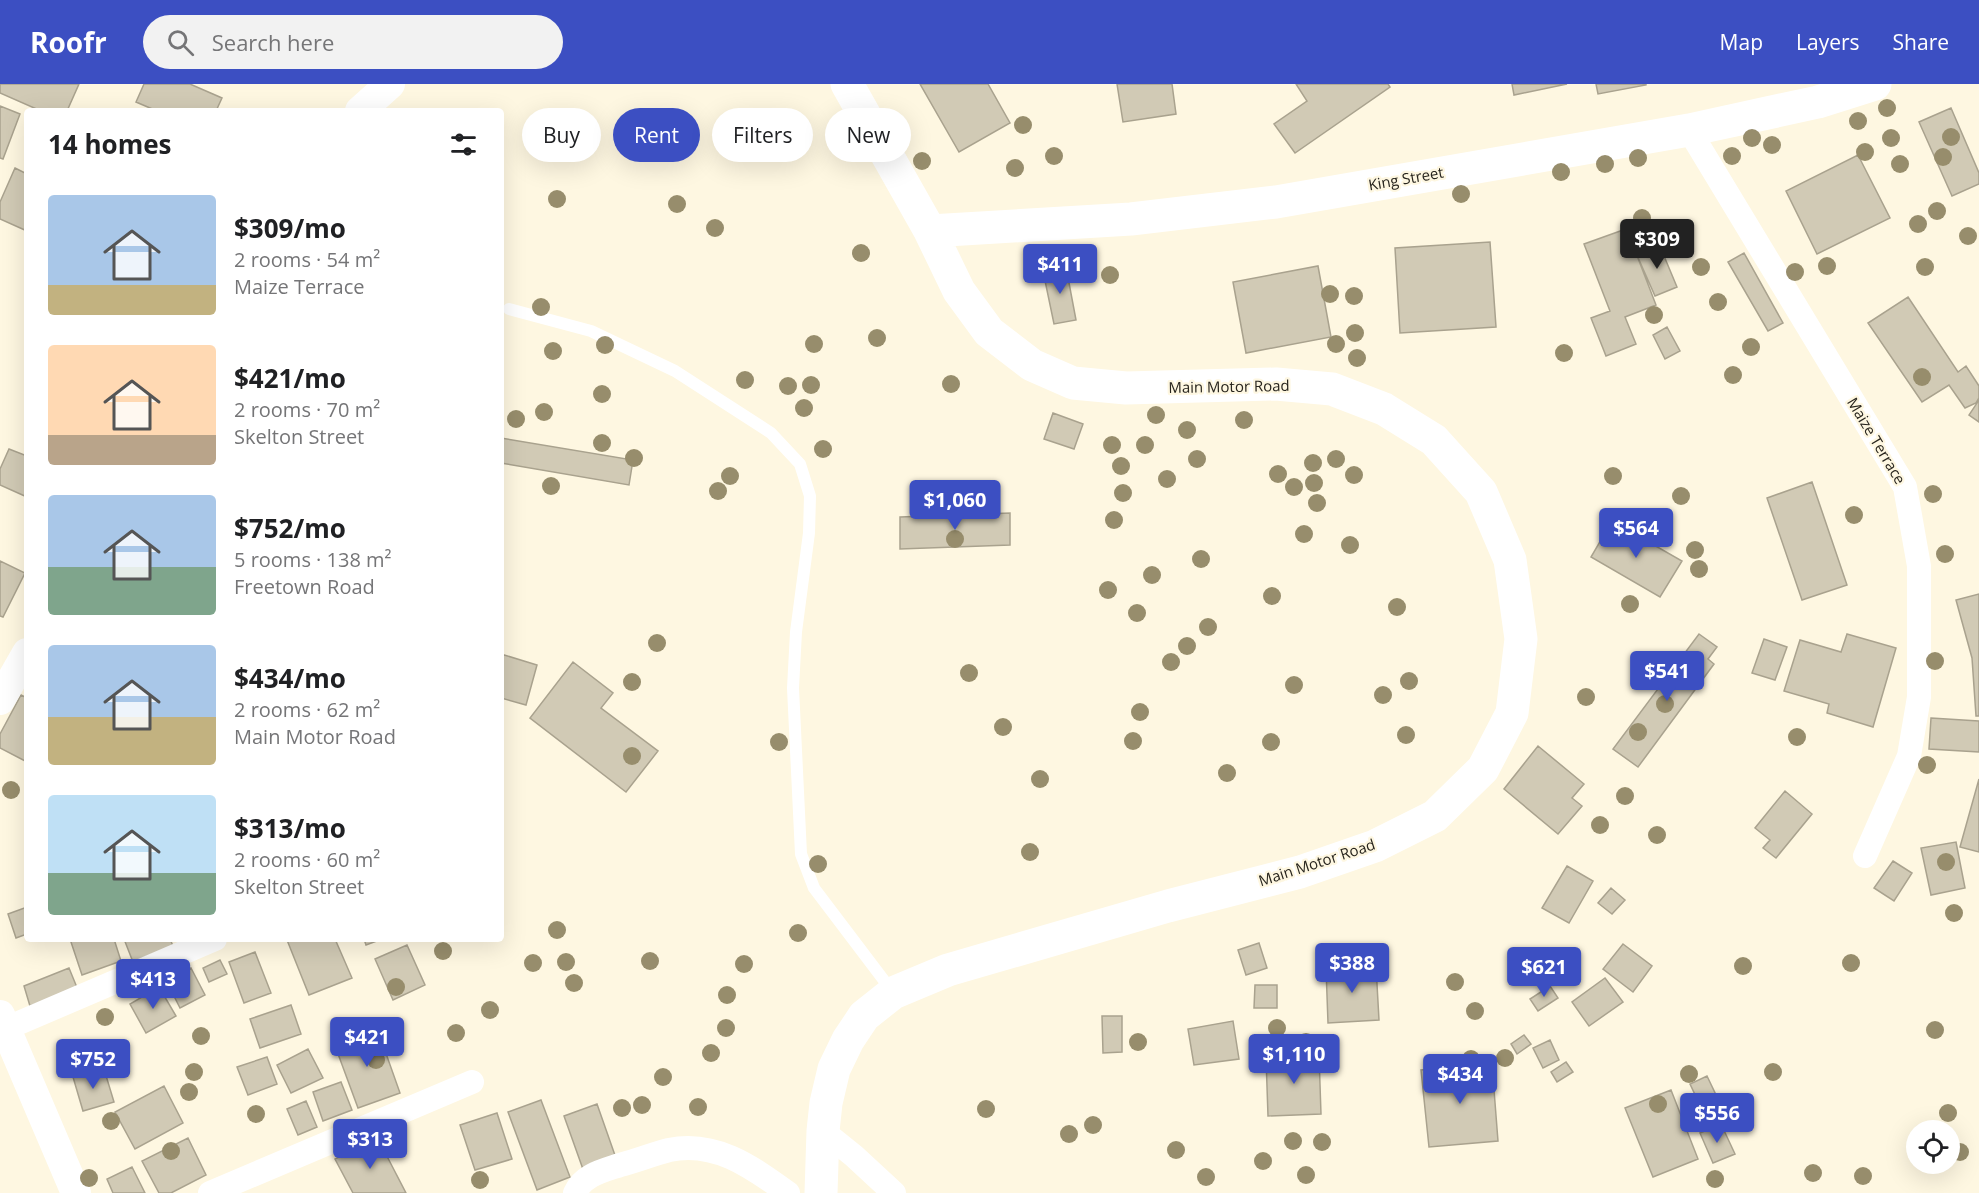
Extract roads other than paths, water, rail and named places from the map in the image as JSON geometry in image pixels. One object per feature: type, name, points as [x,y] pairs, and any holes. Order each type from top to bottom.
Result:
[{"type":"main road","name":"Main Motor Road","points":[[821,1193],[823,1131],[834,1069],[848,1040],[864,1016],[893,993],[948,970],[1168,906],[1300,872],[1375,846],[1435,816],[1483,769],[1512,713],[1521,639],[1510,560],[1481,492],[1434,440],[1384,409],[1332,389],[1276,384],[1126,388],[1073,383],[1032,365],[989,332],[959,291],[930,231],[847,84]]},
{"type":"main road","name":"King Street","points":[[930,231],[1131,219],[1276,202],[1689,130],[1818,102],[1875,84]]},
{"type":"street","points":[[363,108],[390,84]]},
{"type":"street","name":"Maize Terrace","points":[[1689,130],[1905,487],[1919,566],[1918,697],[1909,756],[1865,856]]},
{"type":"street","points":[[2,691],[24,658]]},
{"type":"street","points":[[76,1193],[2,1025],[209,942]]},
{"type":"street","points":[[210,1193],[472,1082]]},
{"type":"street","points":[[823,1131],[894,1193]]},
{"type":"street","points":[[575,1193],[579,1182],[597,1173],[671,1150],[703,1149],[725,1154],[750,1166],[788,1193]]},
{"type":"lane","points":[[509,309],[591,331],[675,371],[771,433],[800,464],[810,496],[809,533],[796,632],[793,688],[801,854],[814,888],[893,993]]}]
